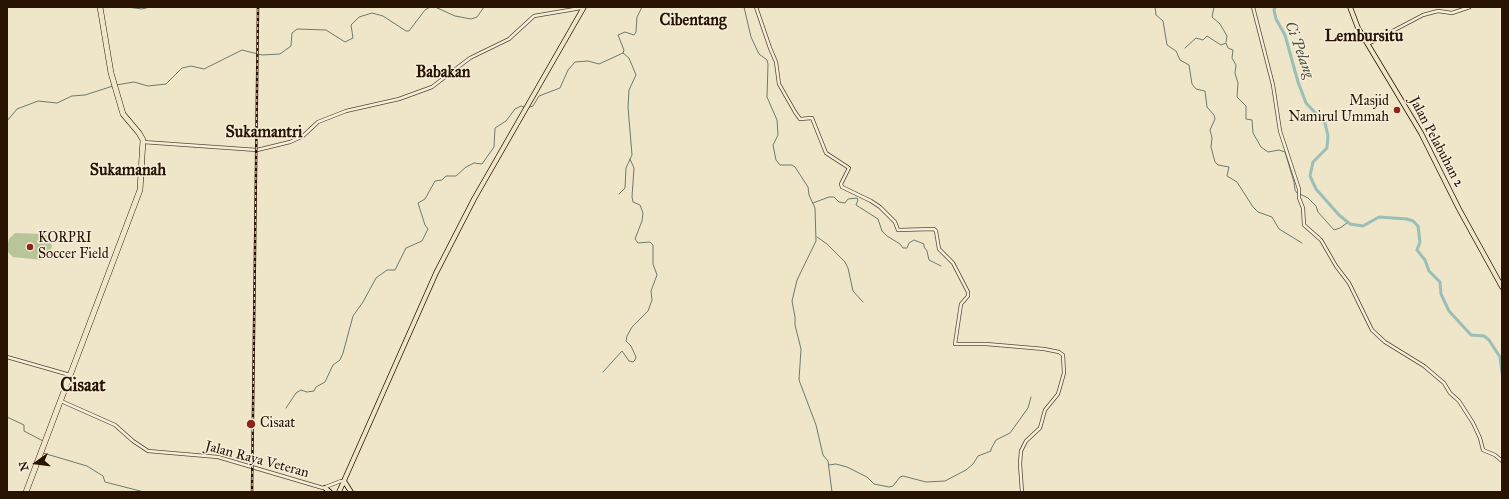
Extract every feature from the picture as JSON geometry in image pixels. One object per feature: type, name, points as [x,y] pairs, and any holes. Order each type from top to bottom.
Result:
[{"type":"highway","points":[[26,492],[140,190],[143,140],[124,118],[113,81],[100,7]]},
{"type":"main road","points":[[568,33],[582,7]]},
{"type":"main road","points":[[339,492],[427,286],[453,234],[582,7]]},
{"type":"main road","name":"Jalan Pelabuhan 2","points":[[1350,7],[1356,25],[1421,133],[1458,209],[1502,287]]},
{"type":"main road","points":[[343,481],[351,492]]},
{"type":"main road","points":[[325,488],[330,492]]},
{"type":"street","points":[[143,140],[257,150],[290,142],[302,137],[318,122],[346,111],[399,99],[432,87],[470,58],[509,39],[534,16],[582,7]]},
{"type":"street","points":[[756,7],[776,62],[779,84],[794,112],[800,118],[812,118],[826,153],[849,168],[840,184],[842,187],[880,207],[895,222],[898,230],[934,229],[936,231],[939,249],[953,263],[969,294],[961,304],[955,344],[986,344],[1044,349],[1059,352],[1063,355],[1064,373],[1059,393],[1045,410],[1040,428],[1026,441],[1021,451],[1020,464],[1022,492]]},
{"type":"street","points":[[1253,7],[1273,85],[1280,131],[1299,189],[1304,224],[1321,240],[1336,266],[1348,282],[1372,330],[1385,342],[1423,365],[1444,384],[1450,393],[1459,401],[1473,422],[1480,438],[1483,450],[1495,455],[1502,462]]},
{"type":"street","points":[[1367,44],[1423,15],[1438,11],[1452,13],[1470,7]]},
{"type":"street","points":[[572,10],[577,16]]},
{"type":"street","points":[[7,358],[70,375]]},
{"type":"street","name":"Jalan Raya Veteran","points":[[61,400],[115,426],[133,441],[148,450],[197,454],[218,458],[325,488],[343,481]]},
{"type":"green space","name":"KORPRI Soccer Field","points":[[15,233],[43,234],[47,236],[52,246],[49,256],[42,260],[13,257],[8,252],[7,247],[9,239]]},
{"type":"waterway","points":[[127,7],[142,9],[150,7]]},
{"type":"waterway","points":[[116,85],[134,82],[148,86],[166,84],[182,68],[191,66],[204,69],[242,50],[262,55],[280,54],[291,46],[292,33],[297,29],[326,30],[345,42],[353,38],[351,25],[359,17],[372,13],[383,16],[406,31],[409,31],[425,10],[430,7]]},
{"type":"waterway","points":[[435,7],[455,16],[471,19],[477,17],[484,7]]},
{"type":"waterway","points":[[527,108],[533,106],[539,96],[560,88],[568,70],[575,62],[588,61],[599,64],[623,53],[624,50],[618,35],[625,32],[634,35],[636,32],[637,17],[642,7]]},
{"type":"waterway","points":[[744,7],[751,37],[759,54],[767,60],[768,64],[767,97],[777,120],[778,135],[773,145],[776,160],[780,165],[792,165],[795,167],[808,187],[809,195],[815,208],[816,241],[797,280],[792,301],[795,325],[801,349],[799,380],[816,425],[823,455],[828,461],[832,492]]},
{"type":"waterway","points":[[1155,7],[1156,15],[1163,21],[1167,45],[1176,51],[1180,60],[1189,65],[1192,84],[1196,89],[1205,91],[1207,107],[1214,115],[1215,119],[1210,130],[1212,138],[1211,147],[1215,162],[1218,165],[1229,167],[1227,176],[1237,182],[1253,207],[1258,212],[1272,217],[1279,229],[1302,243]]},
{"type":"waterway","points":[[1214,7],[1212,17],[1220,24],[1227,36],[1226,42]]},
{"type":"waterway","name":"Ci Pelang","points":[[1275,7],[1274,10],[1276,19],[1285,35],[1298,82],[1306,103],[1325,123],[1328,136],[1327,148],[1313,162],[1310,176],[1316,189],[1339,215],[1350,224],[1363,226],[1379,217],[1407,219],[1413,221],[1418,226],[1420,242],[1417,250],[1425,260],[1429,271],[1440,282],[1441,294],[1449,311],[1471,335],[1484,336],[1489,340],[1500,357],[1502,373]]},
{"type":"waterway","points":[[1185,48],[1196,38],[1203,40],[1207,36],[1221,45],[1226,43],[1228,48],[1233,50],[1232,58],[1236,65],[1235,73],[1238,83],[1237,97],[1246,106],[1246,119],[1252,120],[1253,133],[1261,147],[1268,152],[1279,150],[1285,152],[1297,193]]},
{"type":"waterway","points":[[619,194],[625,188],[626,168],[632,155],[628,107],[629,90],[636,75],[629,58],[623,53]]},
{"type":"waterway","points":[[7,121],[17,109],[38,101],[57,103],[72,96],[85,95],[113,86]]},
{"type":"waterway","points":[[286,408],[296,393],[301,390],[307,392],[314,391],[316,387],[325,382],[333,365],[340,360],[343,353],[353,316],[363,302],[376,278],[387,270],[395,270],[406,248],[422,241],[428,229],[425,225],[418,203],[425,199],[435,181],[442,180],[446,176],[456,176],[466,167],[474,163],[482,164],[494,147],[495,128],[506,121],[515,109],[521,106],[524,107]]},
{"type":"waterway","points":[[603,372],[622,351],[629,361],[633,362],[635,360],[636,357],[631,346],[626,341],[627,336],[632,327],[648,311],[652,300],[651,291],[657,275],[653,264],[653,245],[650,242],[638,243],[635,239],[642,221],[643,213],[640,205],[633,202],[634,168],[630,159]]},
{"type":"waterway","points":[[1300,194],[1308,198],[1316,206],[1318,212],[1334,230],[1347,223]]},
{"type":"waterway","points":[[813,203],[829,197],[834,197],[839,202],[845,203],[848,199],[857,198],[858,200],[856,205],[878,219],[882,231],[887,236],[900,244],[903,248],[907,248],[909,243],[914,240],[924,244],[929,260],[941,266]]},
{"type":"waterway","points":[[817,237],[827,244],[845,262],[848,268],[853,291],[863,302]]},
{"type":"waterway","points":[[829,465],[836,464],[847,467],[867,477],[874,484],[889,487],[893,486],[900,477],[903,476],[926,482],[945,481],[966,470],[973,464],[978,456],[991,451],[996,440],[1010,433],[1028,408],[1031,397]]},
{"type":"waterway","points":[[7,417],[24,425],[24,431],[43,441]]},
{"type":"waterway","points":[[43,453],[87,466],[103,476],[105,482],[144,492]]},
{"type":"railway","points":[[252,492],[258,7]]},
{"type":"place","name":"Masjid Namirul Ummah","points":[[1397,110]]},
{"type":"place","name":"KORPRI Soccer Field","points":[[30,247]]},
{"type":"place","name":"Cisaat","points":[[251,424]]},
{"type":"district","name":"Cibentang","points":[[693,21]]},
{"type":"district","name":"Lembursitu","points":[[1364,37]]},
{"type":"district","name":"Babakan","points":[[443,73]]},
{"type":"district","name":"Sukamantri","points":[[264,133]]},
{"type":"district","name":"Sukamanah","points":[[128,171]]},
{"type":"district","name":"Cisaat","points":[[83,387]]}]
